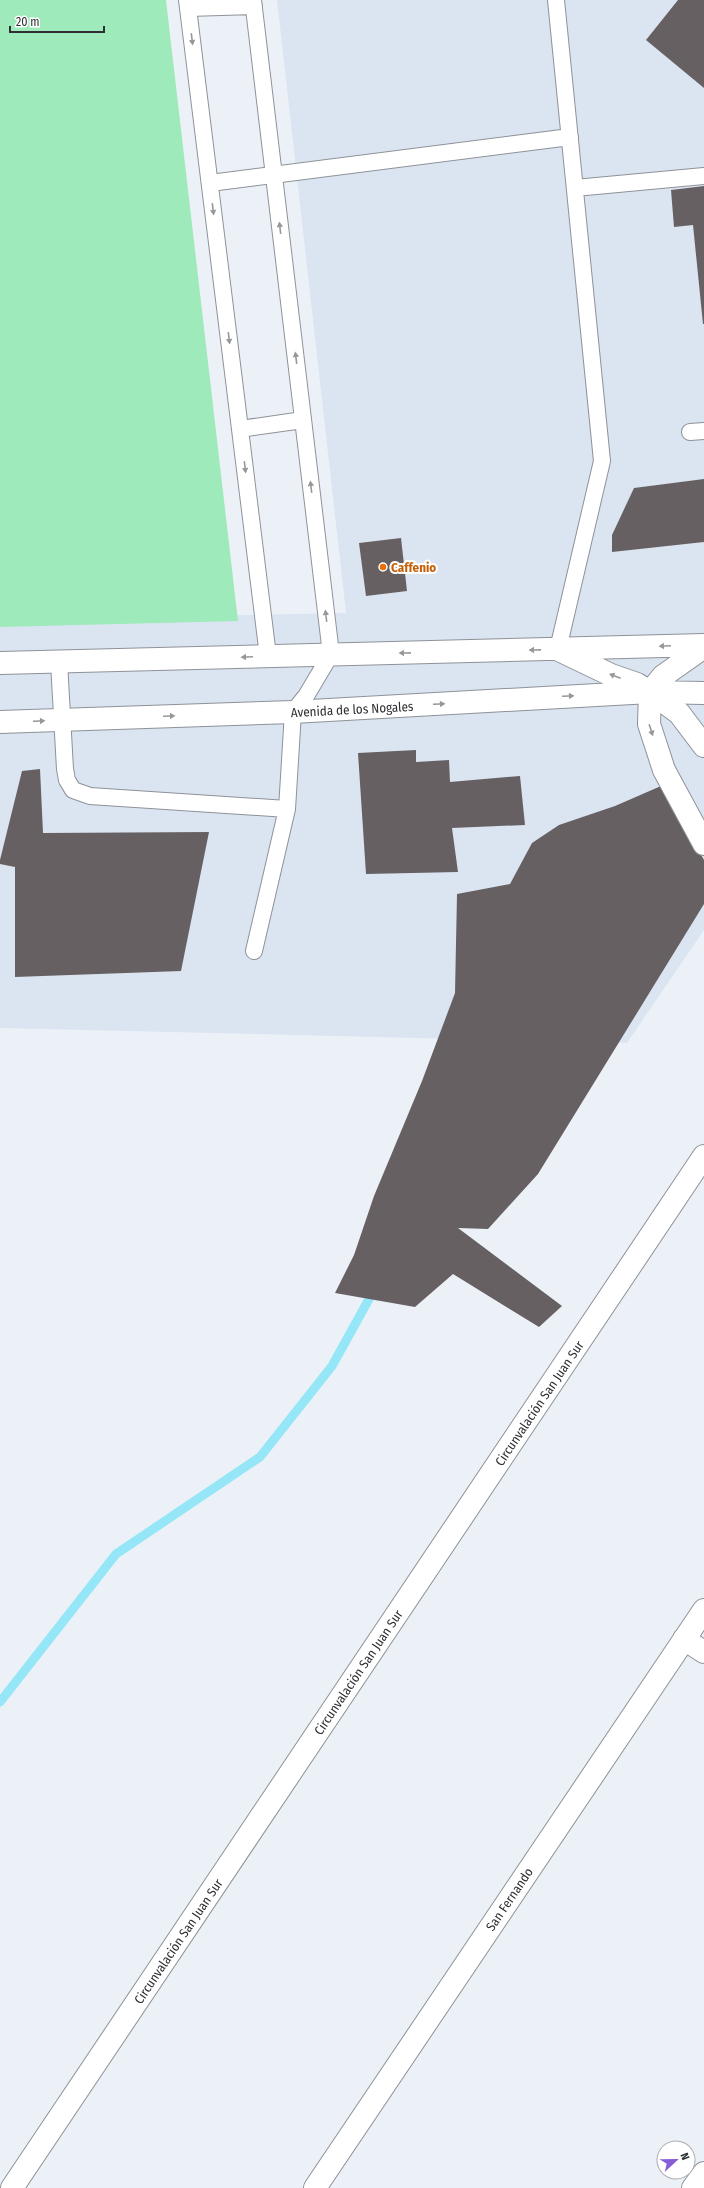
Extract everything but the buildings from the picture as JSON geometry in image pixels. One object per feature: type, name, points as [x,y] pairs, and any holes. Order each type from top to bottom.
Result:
[{"type":"street","points":[[0,663],[704,646]]},
{"type":"street","points":[[704,646],[663,676],[650,692],[649,724],[664,770],[704,844]]},
{"type":"street","points":[[558,649],[611,675],[637,684],[650,692],[679,713],[704,746]]},
{"type":"street","name":"Avenida de los Nogales","points":[[0,722],[293,712],[650,692],[704,693]]},
{"type":"street","name":"Circunvalación San Juan Sur","points":[[12,2188],[704,1156]]},
{"type":"street","name":"San Fernando","points":[[315,2188],[704,1610]]},
{"type":"street","points":[[684,1639],[704,1652]]},
{"type":"street","points":[[694,2188],[704,2173]]},
{"type":"lane","points":[[556,0],[602,461],[558,649]]},
{"type":"lane","points":[[254,951],[287,809],[293,712],[306,696],[331,654],[253,3],[188,4],[268,656]]},
{"type":"lane","points":[[210,183],[570,137]]},
{"type":"lane","points":[[575,188],[704,176]]},
{"type":"lane","points":[[240,429],[303,420]]},
{"type":"lane","points":[[59,662],[67,780],[73,790],[90,796],[287,809]]},
{"type":"shaded area","points":[[277,0],[704,0],[704,930],[627,1043],[0,1028],[0,620],[346,613]]},
{"type":"green space","points":[[0,0],[166,0],[238,621],[0,627]]},
{"type":"waterway","points":[[0,1702],[116,1554],[260,1457],[332,1366],[374,1290]]},
{"type":"place","name":"Caffenio","points":[[383,567]]}]
